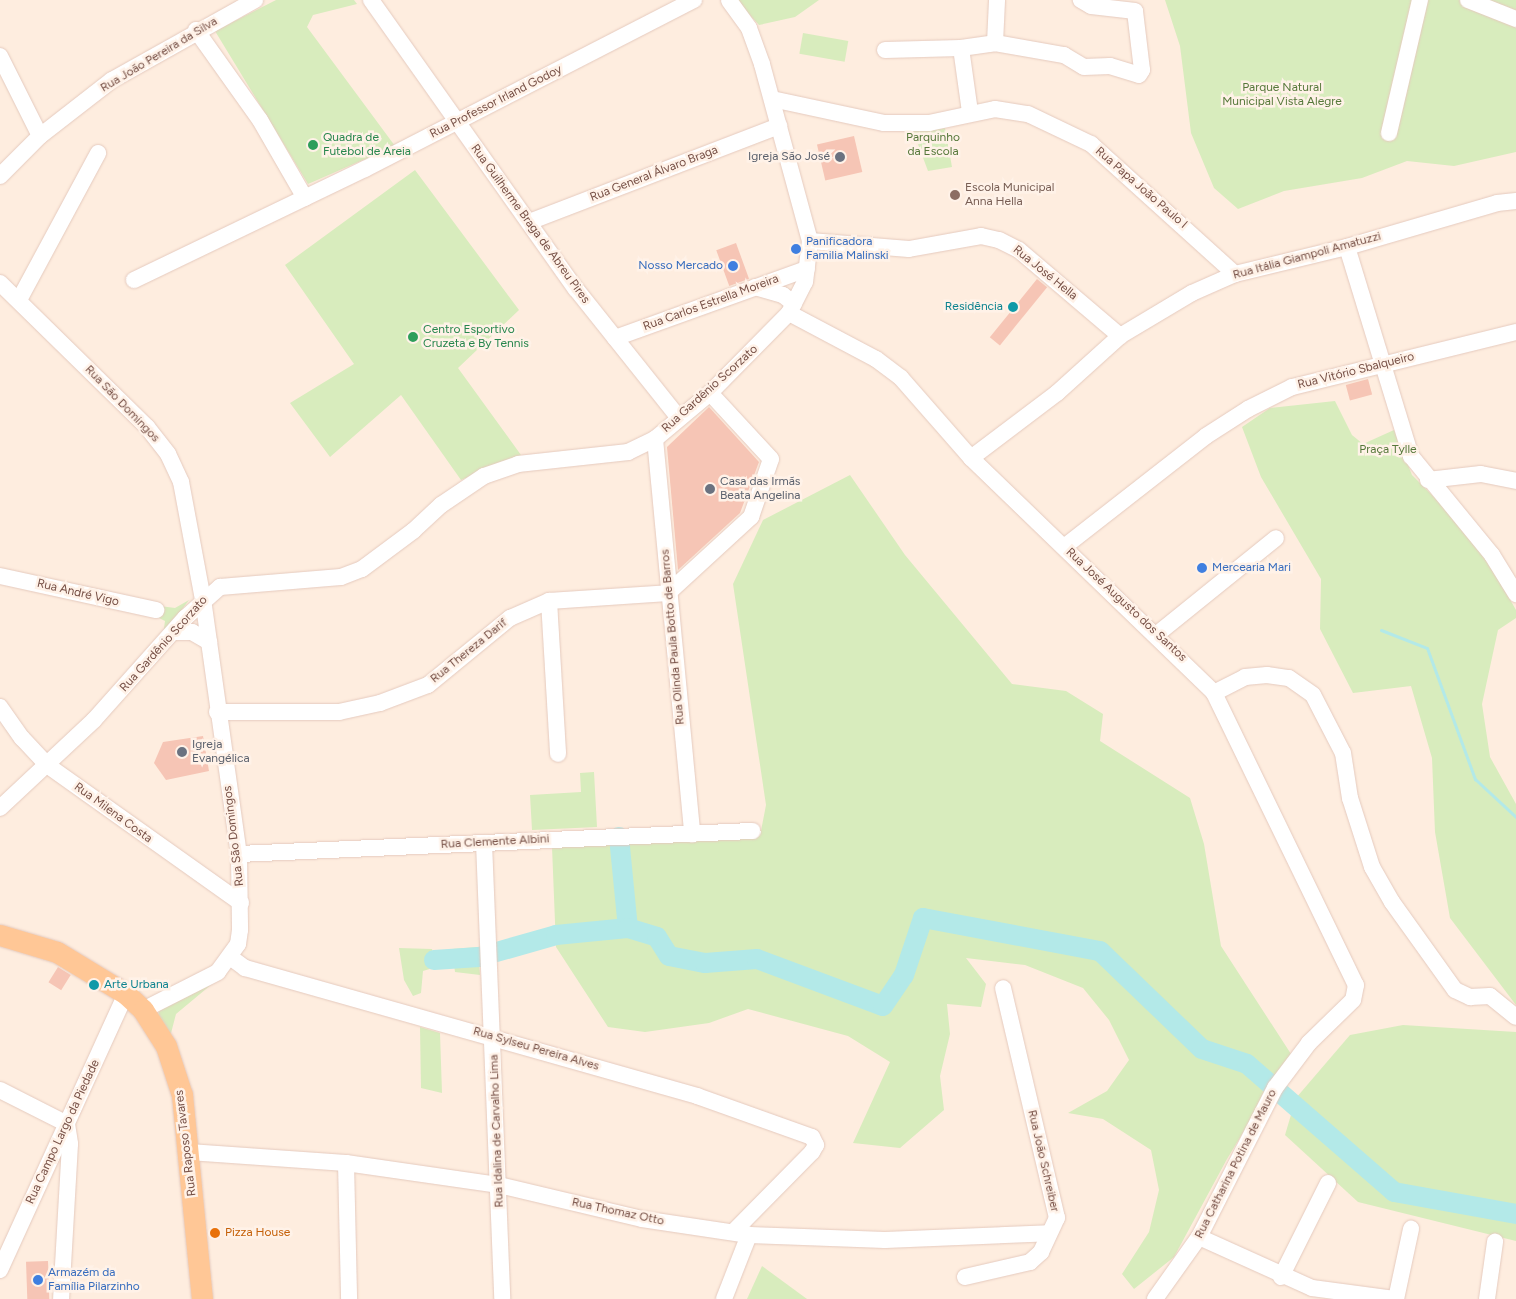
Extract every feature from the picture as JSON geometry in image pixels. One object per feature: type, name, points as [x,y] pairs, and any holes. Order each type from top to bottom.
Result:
[{"type":"main road","name":"Rua Raposo Tavares","points":[[0,935],[57,952],[126,994],[143,1010],[174,1065],[182,1095],[189,1152],[202,1299]]},
{"type":"street","name":"Rua João Pereira da Silva","points":[[0,176],[40,136],[112,80],[196,30],[255,0]]},
{"type":"street","name":"Rua Guilherme Braga de Abreu Pires","points":[[371,0],[529,222],[615,338],[679,418]]},
{"type":"street","name":"Rua Professor Irland Godoy","points":[[134,280],[457,122],[694,0]]},
{"type":"street","name":"Rua Gardênio Scorzato","points":[[0,808],[94,720],[204,599],[220,587],[235,583],[341,577],[362,569],[414,531],[440,505],[484,476],[518,464],[628,452],[655,439],[710,393],[792,309],[806,269],[810,241],[772,99],[749,28],[729,0]]},
{"type":"street","points":[[995,43],[997,0]]},
{"type":"street","points":[[885,50],[961,48],[995,43],[1064,54],[1084,67],[1110,66],[1138,75],[1142,70],[1135,10],[1091,6],[1081,0]]},
{"type":"street","points":[[1389,133],[1420,0]]},
{"type":"street","points":[[1468,0],[1516,19]]},
{"type":"street","points":[[196,30],[260,120],[305,198]]},
{"type":"street","points":[[961,48],[970,112]]},
{"type":"street","points":[[0,56],[40,136]]},
{"type":"street","name":"Rua Papa João Paulo I","points":[[772,99],[884,123],[930,123],[970,112],[1012,109],[1091,144],[1235,274]]},
{"type":"street","name":"Rua General Álvaro Braga","points":[[529,222],[779,126]]},
{"type":"street","points":[[19,300],[98,153]]},
{"type":"street","name":"Rua Itália Giampoli Amatuzzi","points":[[971,458],[1058,393],[1120,336],[1192,293],[1235,274],[1347,247],[1497,203],[1516,201]]},
{"type":"street","name":"Rua José Hella","points":[[810,241],[909,249],[981,236],[999,240],[1019,250],[1120,336]]},
{"type":"street","points":[[1347,247],[1381,366],[1411,456],[1428,480],[1492,555],[1516,594]]},
{"type":"street","name":"Rua Carlos Estrella Moreira","points":[[615,338],[806,269]]},
{"type":"street","name":"Rua São Domingos","points":[[0,283],[147,427],[168,454],[181,482],[204,599],[217,712],[238,854],[241,903],[238,944],[218,972],[143,1010]]},
{"type":"street","name":"Rua José Augusto dos Santos","points":[[752,287],[776,292],[792,309],[876,359],[901,378],[971,458],[1156,634],[1214,692],[1356,985]]},
{"type":"street","name":"Rua Vitório Sbalqueiro","points":[[1064,547],[1206,436],[1248,409],[1292,387],[1516,332]]},
{"type":"street","points":[[668,593],[751,517],[771,460],[710,393]]},
{"type":"street","name":"Rua Olinda Paula Botto de Barros","points":[[655,439],[692,834]]},
{"type":"street","points":[[1428,480],[1480,474],[1516,481]]},
{"type":"street","points":[[1156,634],[1276,538]]},
{"type":"street","name":"Rua André Vigo","points":[[0,576],[156,610]]},
{"type":"street","name":"Rua Thereza Darif","points":[[217,712],[339,712],[406,695],[428,685],[510,618],[549,601],[668,593]]},
{"type":"street","points":[[549,601],[558,754]]},
{"type":"street","points":[[175,632],[192,632],[209,642]]},
{"type":"street","points":[[1214,692],[1245,677],[1267,675],[1289,678],[1313,695],[1343,753],[1350,798],[1372,867],[1392,902],[1455,990],[1470,997],[1490,996],[1516,1017]]},
{"type":"street","name":"Rua Milena Costa","points":[[0,707],[22,738],[47,764],[241,903]]},
{"type":"street","name":"Rua Clemente Albini","points":[[238,854],[752,831]]},
{"type":"street","name":"Rua Idalina de Carvalho Lima","points":[[484,843],[502,1299]]},
{"type":"street","name":"Rua Sylseu Pereira Alves","points":[[230,956],[245,968],[493,1036],[697,1096],[812,1137],[816,1145],[741,1234]]},
{"type":"street","name":"Rua Catharina Potina de Mauro","points":[[1155,1299],[1199,1237],[1275,1088],[1309,1043],[1353,1000],[1356,985]]},
{"type":"street","name":"Rua João Schreiber","points":[[965,1277],[1030,1262],[1041,1252],[1056,1218],[1003,988]]},
{"type":"street","name":"Rua Campo Largo da Piedade","points":[[0,1270],[126,994]]},
{"type":"street","points":[[0,1090],[67,1124],[70,1144],[61,1299]]},
{"type":"street","name":"Rua Thomaz Otto","points":[[189,1152],[346,1164],[499,1185],[642,1219],[741,1234],[885,1240],[1049,1233]]},
{"type":"street","points":[[346,1164],[349,1299]]},
{"type":"street","points":[[1281,1277],[1328,1183]]},
{"type":"street","points":[[1199,1237],[1281,1277],[1312,1288],[1396,1299],[1411,1229]]},
{"type":"street","points":[[724,1299],[741,1234]]},
{"type":"street","points":[[1487,1299],[1495,1242]]},
{"type":"green space","points":[[276,0],[354,0],[357,4],[313,15],[307,27],[395,146],[308,184],[215,31]]},
{"type":"green space","points":[[736,0],[819,0],[795,17],[759,25]]},
{"type":"green space","name":"Parque Natural Municipal Vista Alegre","points":[[1165,0],[1516,0],[1516,152],[1454,166],[1407,161],[1362,178],[1284,191],[1238,209],[1214,188],[1191,133],[1180,46]]},
{"type":"green space","points":[[803,33],[848,41],[845,62],[799,54]]},
{"type":"green space","name":"Parquinho da Escola","points":[[945,128],[952,167],[928,171],[913,131]]},
{"type":"green space","name":"Centro Esportivo Cruzeta e By Tennis","points":[[415,170],[519,310],[458,368],[521,455],[461,480],[401,395],[330,457],[290,403],[354,364],[285,265]]},
{"type":"green space","name":"Praça Tylle","points":[[1335,401],[1352,435],[1363,444],[1394,430],[1412,475],[1452,515],[1486,558],[1516,610],[1516,618],[1498,630],[1482,704],[1490,757],[1516,804],[1516,1005],[1450,918],[1435,832],[1432,758],[1411,686],[1353,693],[1320,629],[1321,579],[1261,477],[1242,427],[1270,408]]},
{"type":"green space","points":[[850,475],[905,555],[1012,684],[1066,691],[1103,714],[1100,741],[1190,798],[1204,844],[1221,946],[1291,1054],[1227,1159],[1174,1257],[1134,1289],[1122,1274],[1149,1232],[1159,1190],[1151,1150],[1103,1119],[1068,1113],[1107,1091],[1129,1060],[1109,1020],[1083,988],[1025,965],[966,958],[986,984],[981,1007],[947,1004],[950,1034],[940,1076],[944,1110],[900,1148],[853,1143],[890,1062],[848,1036],[748,1009],[709,1023],[645,1032],[608,1027],[556,947],[552,847],[760,836],[766,805],[733,584],[763,520]]},
{"type":"green space","points":[[189,600],[163,635],[165,621],[157,617],[160,606],[175,608]]},
{"type":"green space","points":[[594,772],[597,827],[532,830],[530,795],[581,792],[580,773]]},
{"type":"green space","points":[[478,947],[480,975],[455,972],[452,949]]},
{"type":"green space","points":[[399,948],[432,949],[436,967],[423,971],[421,993],[413,996],[404,980]]},
{"type":"green space","points":[[212,984],[176,1014],[170,1037],[158,1015],[160,1010]]},
{"type":"green space","points":[[1403,1025],[1516,1032],[1516,1241],[1358,1202],[1285,1135],[1296,1098],[1350,1035]]},
{"type":"green space","points":[[420,1027],[440,1033],[442,1093],[421,1088]]},
{"type":"green space","points":[[762,1266],[807,1299],[747,1299]]},
{"type":"building","name":"Igreja São José","points":[[854,136],[862,172],[825,181],[817,145]]},
{"type":"building","name":"Nosso Mercado","points":[[736,243],[749,279],[729,286],[716,250]]},
{"type":"building","points":[[1037,279],[1047,287],[1000,345],[990,337]]},
{"type":"building","points":[[1368,379],[1372,394],[1350,400],[1346,385]]},
{"type":"building","name":"Casa das Irmãs Beata Angelina","points":[[709,407],[759,462],[740,513],[678,570],[667,447]]},
{"type":"building","name":"Igreja Evangélica","points":[[203,736],[209,771],[166,780],[154,763],[163,742]]},
{"type":"building","points":[[58,967],[71,975],[61,990],[48,982]]},
{"type":"building","name":"Armazém da Família Pilarzinho","points":[[48,1261],[49,1299],[27,1299],[26,1262]]},
{"type":"waterway","points":[[1381,630],[1427,648],[1475,779],[1516,817]]},
{"type":"waterway","points":[[619,837],[628,928]]},
{"type":"waterway","points":[[434,960],[479,957],[556,935],[628,928],[657,937],[669,956],[705,963],[757,959],[883,1006],[904,975],[923,918],[1100,951],[1202,1049],[1247,1064],[1394,1192],[1516,1214]]},
{"type":"place","name":"Quadra de Futebol de Areia","points":[[313,145]]},
{"type":"place","name":"Igreja São José","points":[[840,157]]},
{"type":"place","name":"Escola Municipal Anna Hella","points":[[955,195]]},
{"type":"place","name":"Panificadora Familia Malinski","points":[[796,249]]},
{"type":"place","name":"Nosso Mercado","points":[[733,266]]},
{"type":"place","name":"Residência","points":[[1013,307]]},
{"type":"place","name":"Centro Esportivo Cruzeta e By Tennis","points":[[413,337]]},
{"type":"place","name":"Casa das Irmãs Beata Angelina","points":[[710,489]]},
{"type":"place","name":"Mercearia Mari","points":[[1202,568]]},
{"type":"place","name":"Igreja Evangélica","points":[[182,752]]},
{"type":"place","name":"Arte Urbana","points":[[94,985]]},
{"type":"place","name":"Pizza House","points":[[215,1233]]},
{"type":"place","name":"Armazém da Família Pilarzinho","points":[[38,1280]]}]
